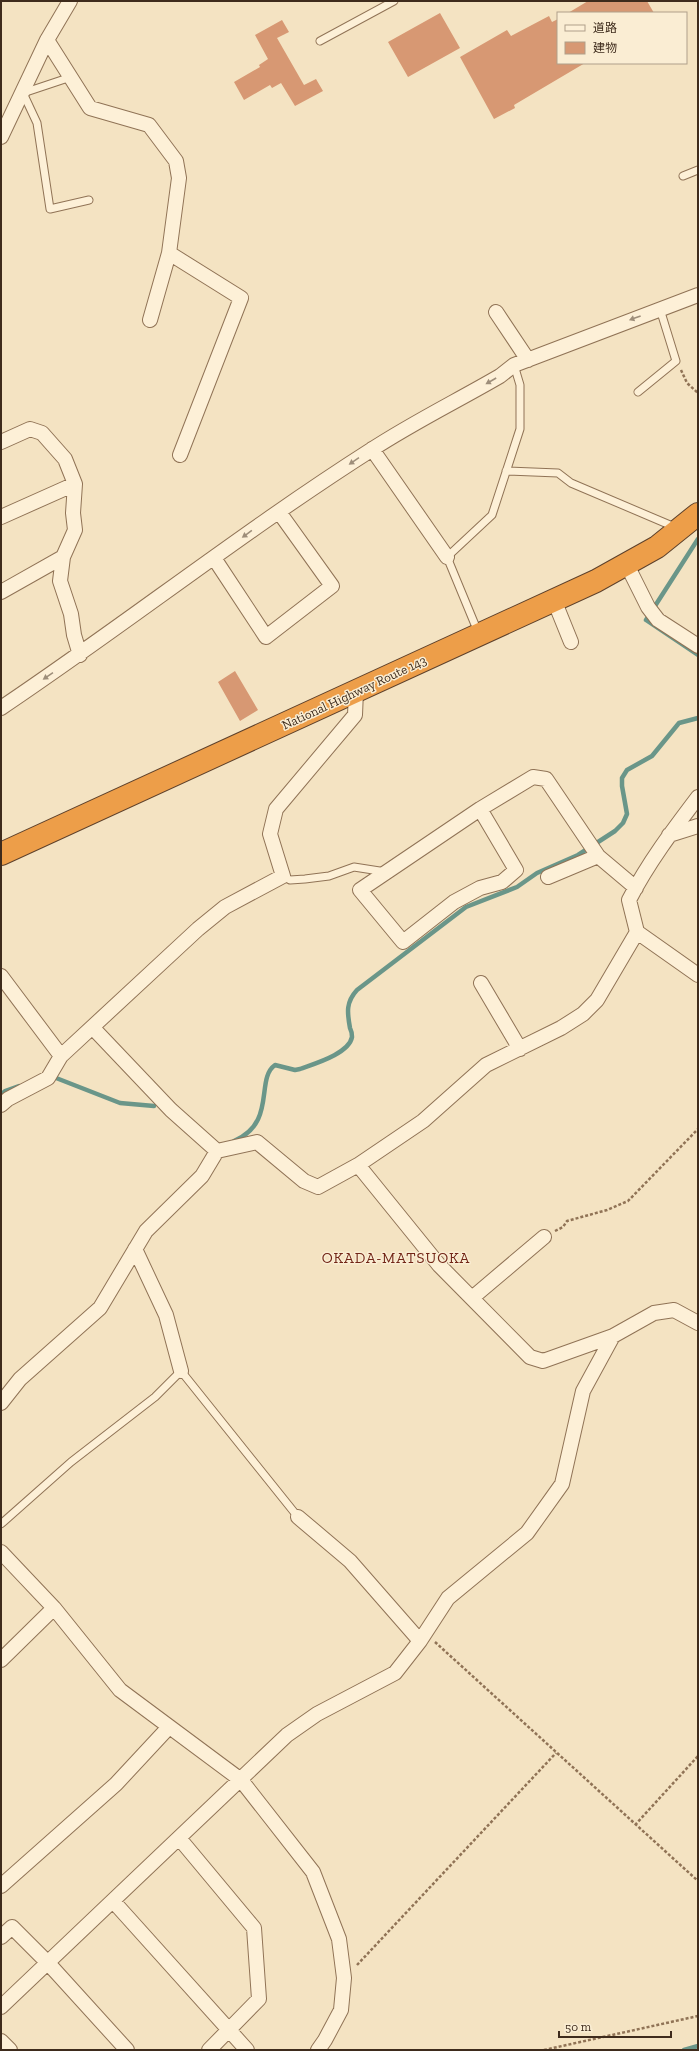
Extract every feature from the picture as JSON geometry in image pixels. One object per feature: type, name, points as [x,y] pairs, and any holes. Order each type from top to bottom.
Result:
[{"type":"highway","name":"National Highway Route 143","points":[[1,854],[627,565],[657,547],[698,514]]},
{"type":"street","points":[[1,137],[47,40],[70,1]]},
{"type":"street","points":[[47,40],[90,108],[149,125],[176,161],[179,178],[169,252],[150,320]]},
{"type":"street","points":[[169,252],[241,298],[180,455]]},
{"type":"street","points":[[1,707],[80,655],[279,512],[372,449],[500,376],[514,365],[698,295]]},
{"type":"street","points":[[496,312],[528,360]]},
{"type":"street","points":[[1,442],[30,429],[42,433],[65,458],[75,484],[73,513],[75,530],[64,557],[60,581],[71,614],[74,635],[80,655]]},
{"type":"street","points":[[372,449],[448,557]]},
{"type":"street","points":[[1,517],[75,484]]},
{"type":"street","points":[[214,558],[266,637],[332,586],[279,512]]},
{"type":"street","points":[[1,592],[64,557]]},
{"type":"street","points":[[627,565],[648,607],[658,620],[698,646]]},
{"type":"street","points":[[554,600],[571,642]]},
{"type":"street","points":[[1,1105],[8,1099],[50,1075],[61,1056],[93,1028],[198,929],[225,907],[283,876],[270,834],[276,809],[355,715],[356,691]]},
{"type":"street","points":[[480,809],[516,870],[502,882],[480,888],[454,902],[403,942],[360,890],[480,809],[533,777],[546,779],[595,850],[636,888]]},
{"type":"street","points":[[698,797],[669,835],[629,900],[637,932],[698,975]]},
{"type":"street","points":[[669,835],[698,826]]},
{"type":"street","points":[[548,877],[595,850]]},
{"type":"street","points":[[1,1403],[20,1379],[100,1308],[146,1232],[202,1176],[217,1151],[257,1142],[304,1181],[318,1187],[358,1165],[423,1121],[486,1065],[561,1028],[583,1014],[597,1000],[637,932]]},
{"type":"street","points":[[1,976],[61,1056]]},
{"type":"street","points":[[481,983],[520,1049]]},
{"type":"street","points":[[93,1028],[171,1110],[217,1151]]},
{"type":"street","points":[[358,1165],[439,1265],[530,1357],[543,1361],[613,1336],[654,1313],[674,1310],[697,1320]]},
{"type":"street","points":[[472,1298],[544,1237]]},
{"type":"street","points":[[135,1249],[166,1315],[181,1371]]},
{"type":"street","points":[[1,2007],[287,1735],[317,1714],[395,1673],[422,1637],[448,1598],[527,1534],[562,1484],[583,1391],[613,1336]]},
{"type":"street","points":[[298,1517],[350,1561],[422,1637]]},
{"type":"street","points":[[1,1552],[54,1608],[120,1690],[241,1780],[313,1872],[339,1939],[344,1978],[341,2010],[318,2050]]},
{"type":"street","points":[[1,1660],[54,1608]]},
{"type":"street","points":[[1,1886],[116,1784],[169,1727]]},
{"type":"street","points":[[179,1838],[254,1928],[259,1999],[230,2031],[209,2050]]},
{"type":"street","points":[[113,1901],[247,2050]]},
{"type":"street","points":[[1,1937],[12,1927],[48,1963],[127,2050]]},
{"type":"street","points":[[1,2041],[10,2050]]},
{"type":"lane","points":[[320,41],[394,1]]},
{"type":"lane","points":[[71,77],[23,93],[37,122],[50,209],[89,200]]},
{"type":"lane","points":[[683,176],[698,170]]},
{"type":"lane","points":[[638,392],[676,360],[660,309]]},
{"type":"lane","points":[[479,634],[448,557],[492,515],[520,429],[520,385],[514,365]]},
{"type":"lane","points":[[506,471],[558,473],[571,483],[681,529]]},
{"type":"lane","points":[[283,876],[290,880],[329,876],[354,867],[386,872]]},
{"type":"lane","points":[[1,1524],[71,1462],[156,1397],[181,1371],[298,1517]]},
{"type":"path","points":[[676,360],[686,383],[698,393]]},
{"type":"path","points":[[544,1237],[563,1227],[567,1221],[607,1210],[628,1201],[698,1129]]},
{"type":"path","points":[[422,1637],[556,1753],[634,1825],[698,1881]]},
{"type":"path","points":[[344,1978],[556,1753]]},
{"type":"path","points":[[634,1825],[698,1756]]},
{"type":"path","points":[[544,2050],[698,2016]]},
{"type":"building","points":[[588,1],[647,1],[653,12],[570,12]]},
{"type":"building","points":[[440,13],[460,48],[408,77],[388,42]]},
{"type":"building","points":[[549,16],[552,22],[557,20],[557,64],[583,64],[514,105],[515,108],[494,119],[460,57],[507,30],[511,36]]},
{"type":"building","points":[[282,20],[289,32],[277,38],[304,85],[316,79],[323,91],[295,106],[281,83],[272,88],[270,85],[244,100],[234,82],[260,67],[259,65],[268,59],[255,35]]},
{"type":"building","points":[[235,671],[258,710],[240,721],[218,682]]},
{"type":"waterway","points":[[698,539],[646,620],[698,655]]},
{"type":"waterway","points":[[234,1141],[247,1133],[256,1124],[261,1113],[266,1080],[269,1072],[275,1065],[295,1070],[300,1069],[330,1058],[349,1043],[352,1037],[348,1017],[348,1008],[353,994],[357,990],[466,907],[517,887],[537,873],[578,855],[615,831],[623,823],[627,814],[622,786],[622,778],[627,770],[652,756],[679,723],[698,718]]},
{"type":"waterway","points":[[51,1076],[120,1103],[154,1106]]},
{"type":"waterway","points":[[1,1095],[5,1091],[19,1086]]},
{"type":"waterway","points":[[684,2050],[698,2046]]},
{"type":"district","name":"OKADA-MATSUOKA","points":[[396,1258]]}]
